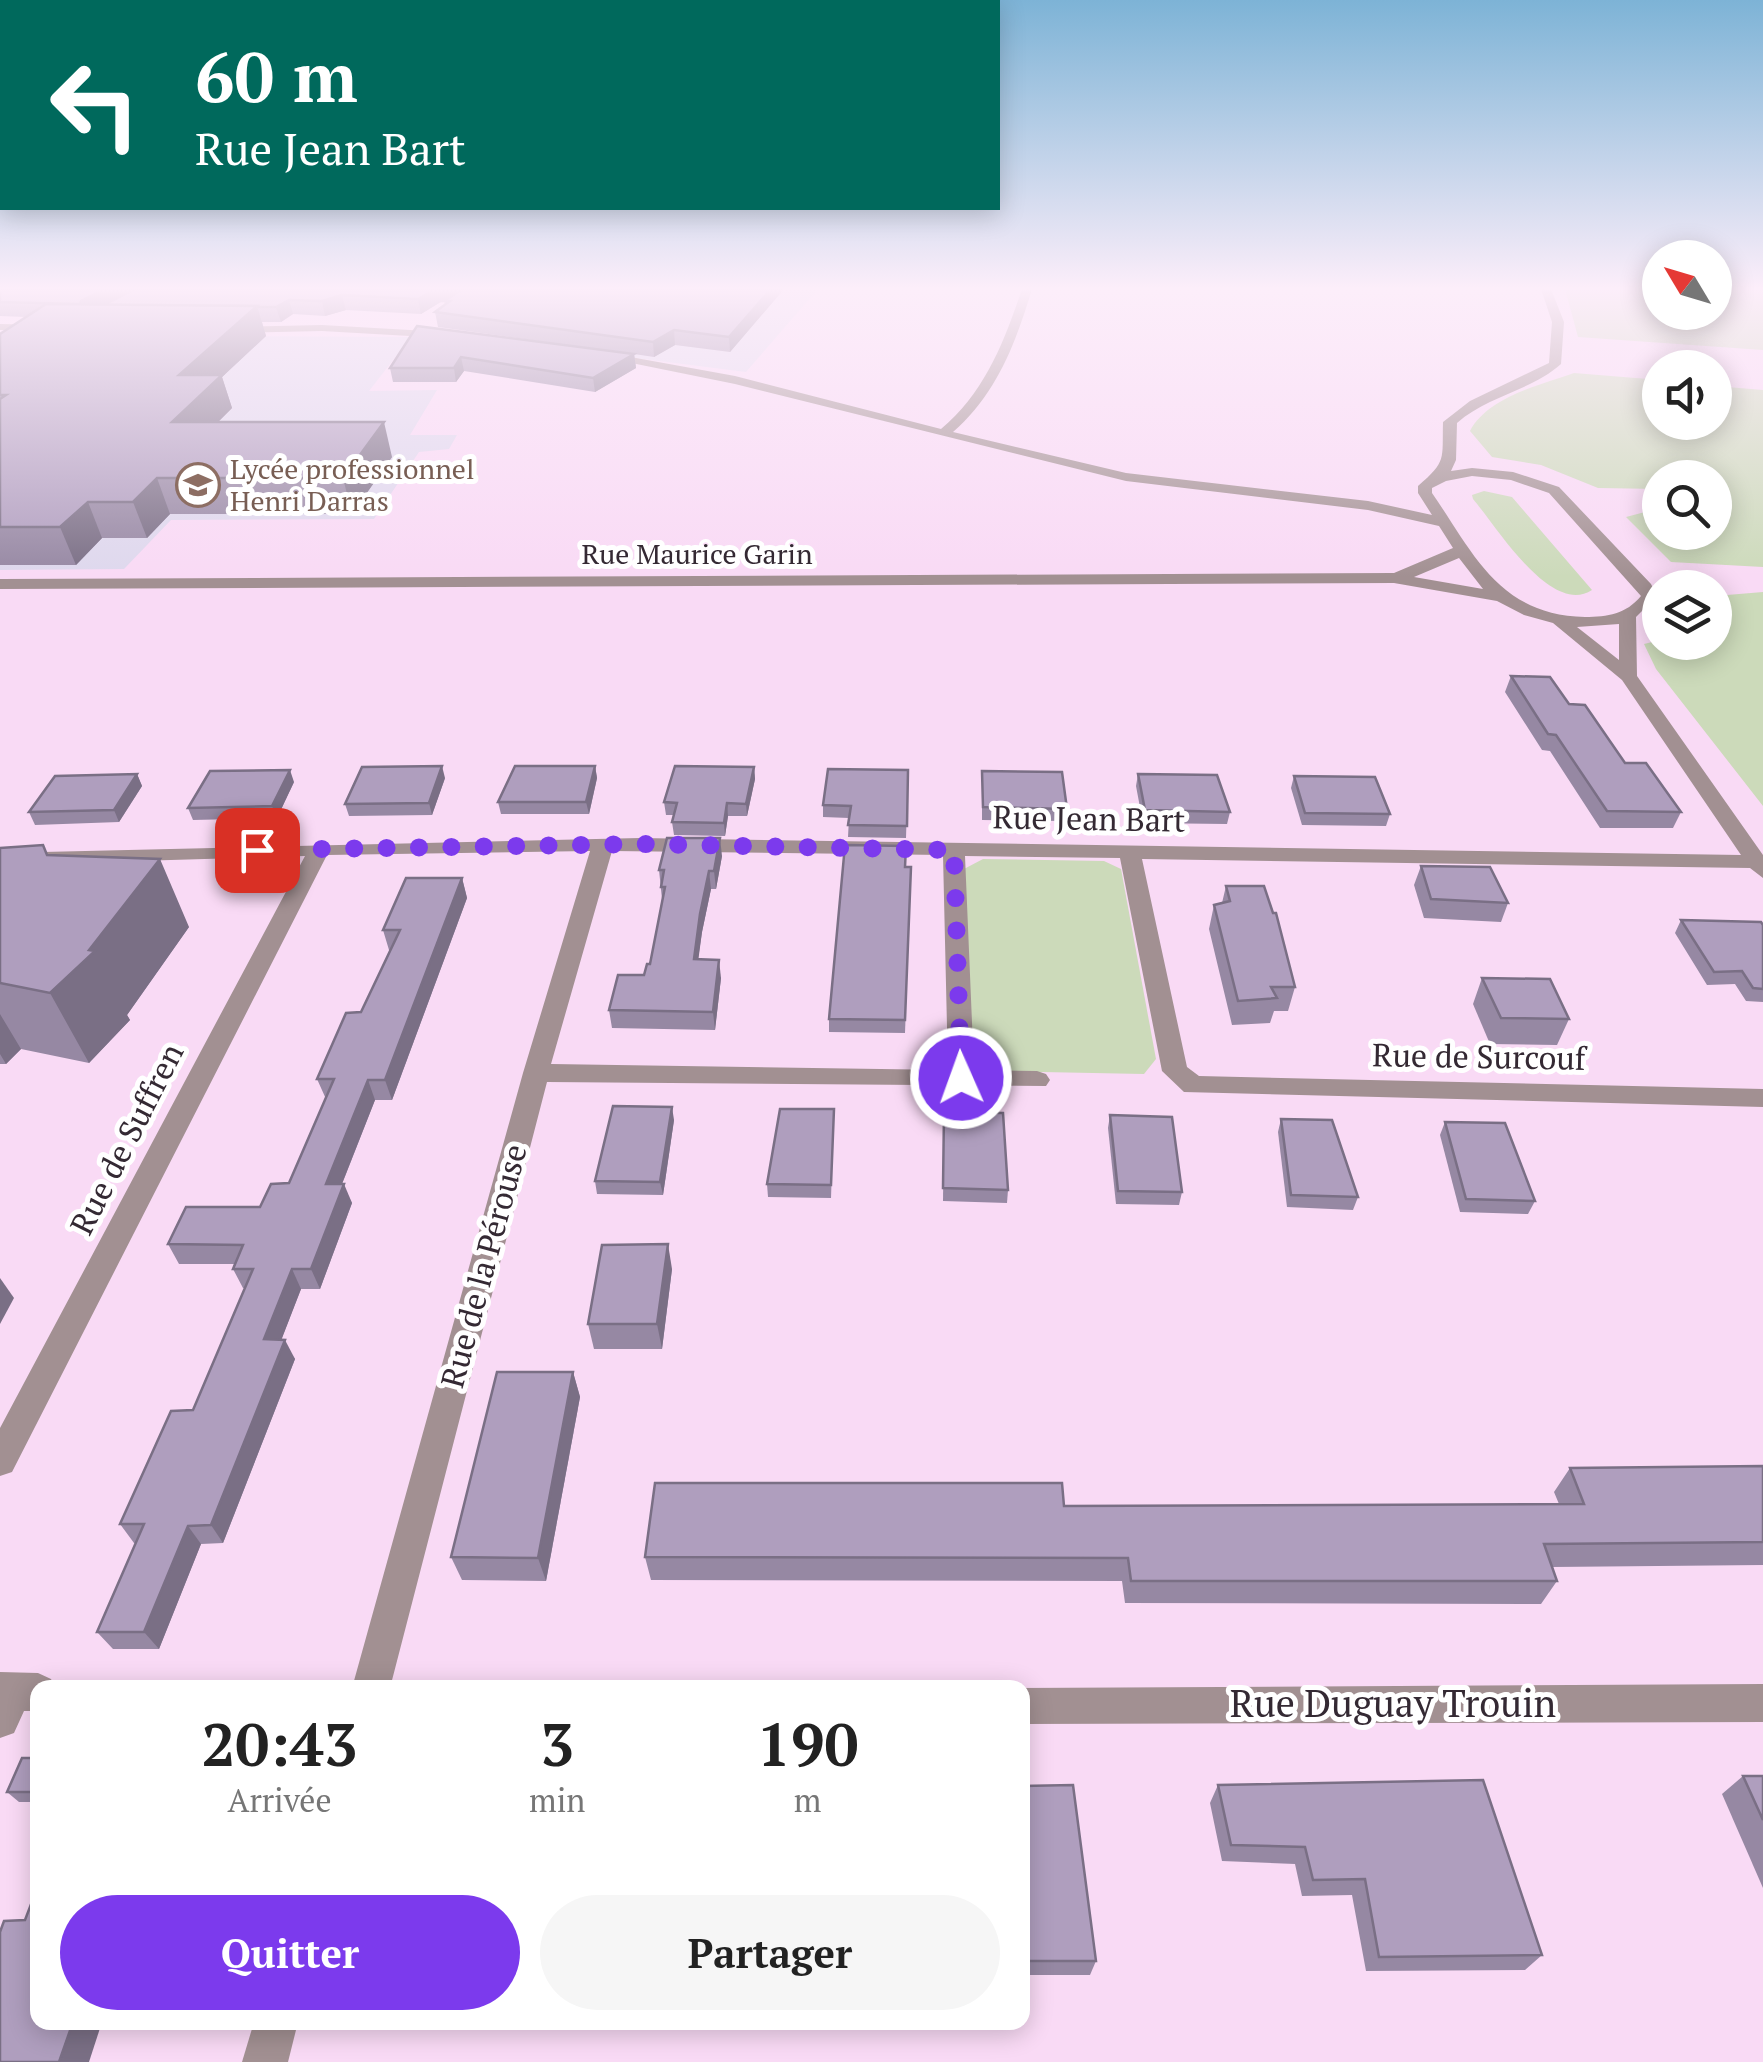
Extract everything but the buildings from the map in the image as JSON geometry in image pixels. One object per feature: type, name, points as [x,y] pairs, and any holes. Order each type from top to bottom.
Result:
[{"type":"street","points":[[757,385],[1129,478],[1226,493],[1396,509],[1447,524]]},
{"type":"street","points":[[943,434],[977,402],[987,385]]},
{"type":"street","points":[[1442,477],[1449,460],[1450,422],[1462,411],[1520,385]]},
{"type":"street","points":[[1451,436],[1464,448]]},
{"type":"street","points":[[1477,460],[1554,490],[1645,587],[1649,596],[1646,604],[1628,616],[1593,622],[1552,617]]},
{"type":"street","points":[[1317,499],[1402,492],[1442,477],[1472,472],[1514,476]]},
{"type":"street","points":[[1425,486],[1425,493],[1502,597]]},
{"type":"street","name":"Rue Maurice Garin","points":[[1394,578],[1447,560],[1464,548]]},
{"type":"street","name":"Rue Maurice Garin","points":[[0,584],[1394,578],[1502,597],[1552,617]]},
{"type":"street","points":[[1628,616],[1628,676]]},
{"type":"street","points":[[1552,617],[1570,626],[1628,676],[1760,866]]},
{"type":"street","name":"Rue Jean Bart","points":[[0,860],[602,845],[1760,866]]},
{"type":"street","name":"Rue de la Pérouse","points":[[373,1680],[536,1073],[602,845]]},
{"type":"street","points":[[954,850],[961,1078]]},
{"type":"street","name":"Rue de Suffren","points":[[0,1461],[318,851]]},
{"type":"street","name":"Rue de Surcouf","points":[[1130,852],[1174,1070],[1193,1085],[1763,1098]]},
{"type":"street","points":[[536,1073],[1037,1080]]},
{"type":"street","name":"Rue Duguay Trouin","points":[[1030,1704],[1763,1702]]},
{"type":"street","points":[[265,2062],[274,2030]]},
{"type":"shaded area","name":"Lycée professionnel Henri Darras","points":[[0,385],[373,385],[369,391],[437,390],[410,435],[457,435],[449,449],[419,452],[374,519],[171,520],[124,569],[0,570]]},
{"type":"green space","points":[[1539,385],[1642,385],[1642,440],[1732,440],[1732,387],[1763,390],[1763,567],[1671,562],[1659,550],[1732,550],[1732,460],[1642,460],[1642,489],[1598,488],[1541,465],[1492,457],[1470,431],[1478,419],[1502,401]]},
{"type":"green space","points":[[1484,491],[1512,497],[1592,590],[1576,595],[1559,591],[1526,565],[1473,499],[1472,495]]},
{"type":"green space","points":[[1642,513],[1642,533],[1626,517]]},
{"type":"green space","points":[[1763,592],[1763,806],[1652,660],[1732,660],[1732,595]]},
{"type":"green space","points":[[983,859],[1104,861],[1121,869],[1156,1059],[1144,1074],[988,1071],[970,1058],[964,869]]},
{"type":"place","name":"Lycée professionnel Henri Darras","points":[[198,485]]},
{"type":"route","points":[[257,850],[640,844],[954,850],[961,1078]]}]
